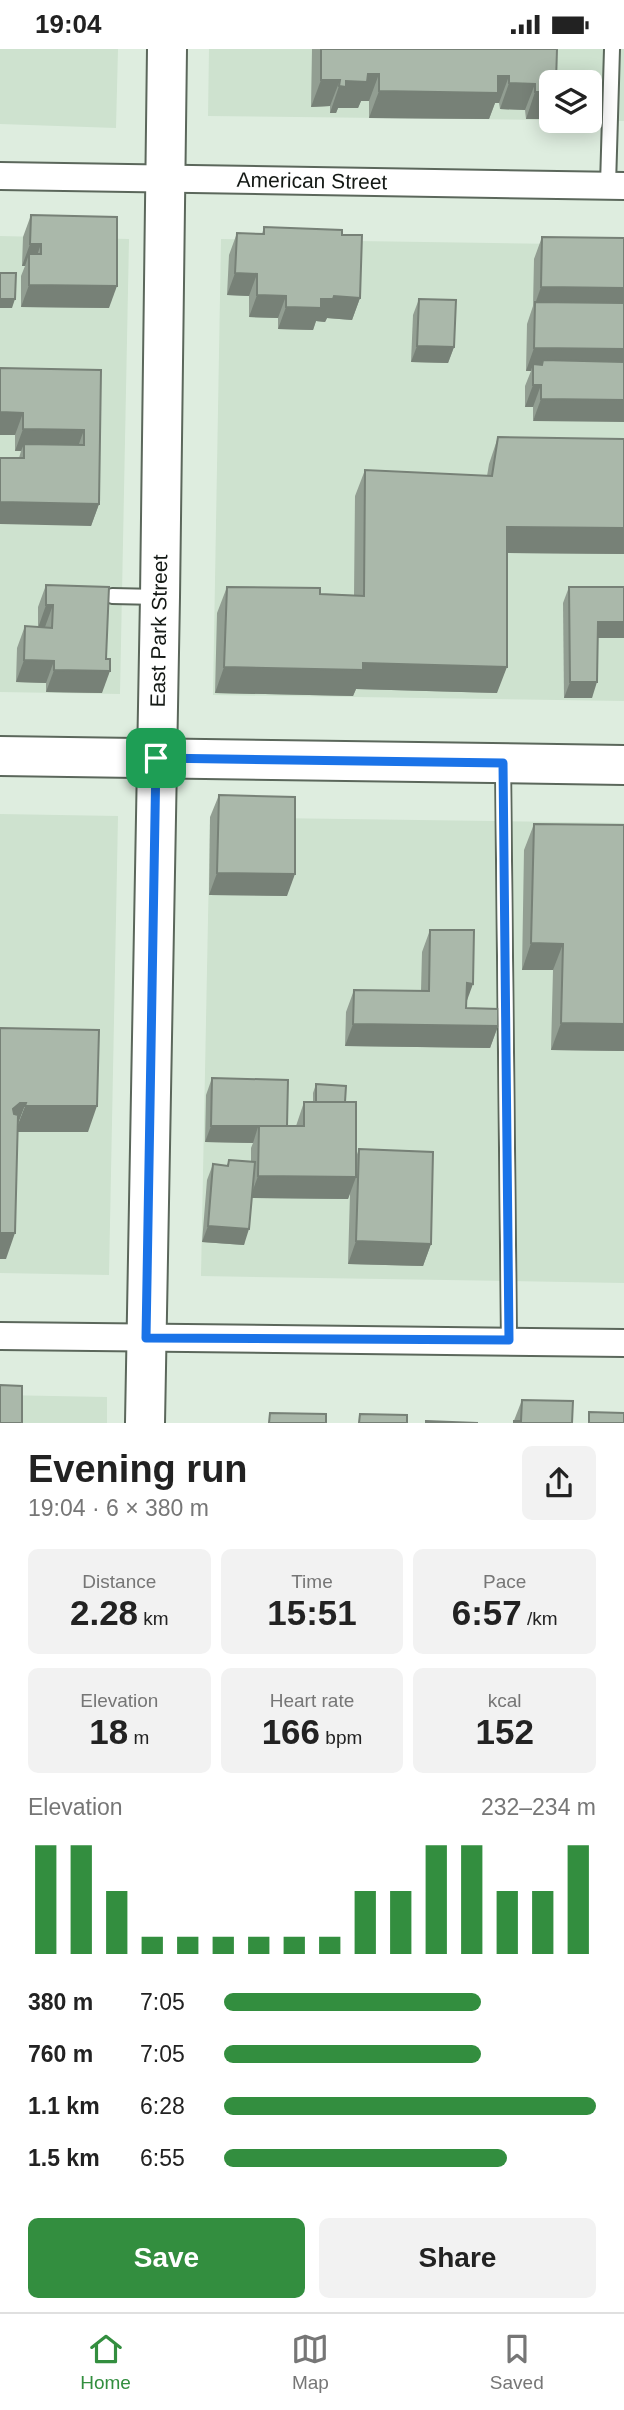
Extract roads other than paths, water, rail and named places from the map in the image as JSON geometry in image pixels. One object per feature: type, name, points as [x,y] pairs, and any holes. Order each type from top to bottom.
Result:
[{"type":"street","name":"East Park Street","points":[[145,1423],[167,49]]},
{"type":"street","name":"American Street","points":[[0,176],[616,186]]},
{"type":"street","points":[[0,756],[624,765]]},
{"type":"street","points":[[0,1336],[624,1343]]},
{"type":"lane","points":[[612,49],[616,186]]},
{"type":"lane","points":[[111,596],[160,597]]},
{"type":"lane","points":[[503,763],[509,1340]]}]
